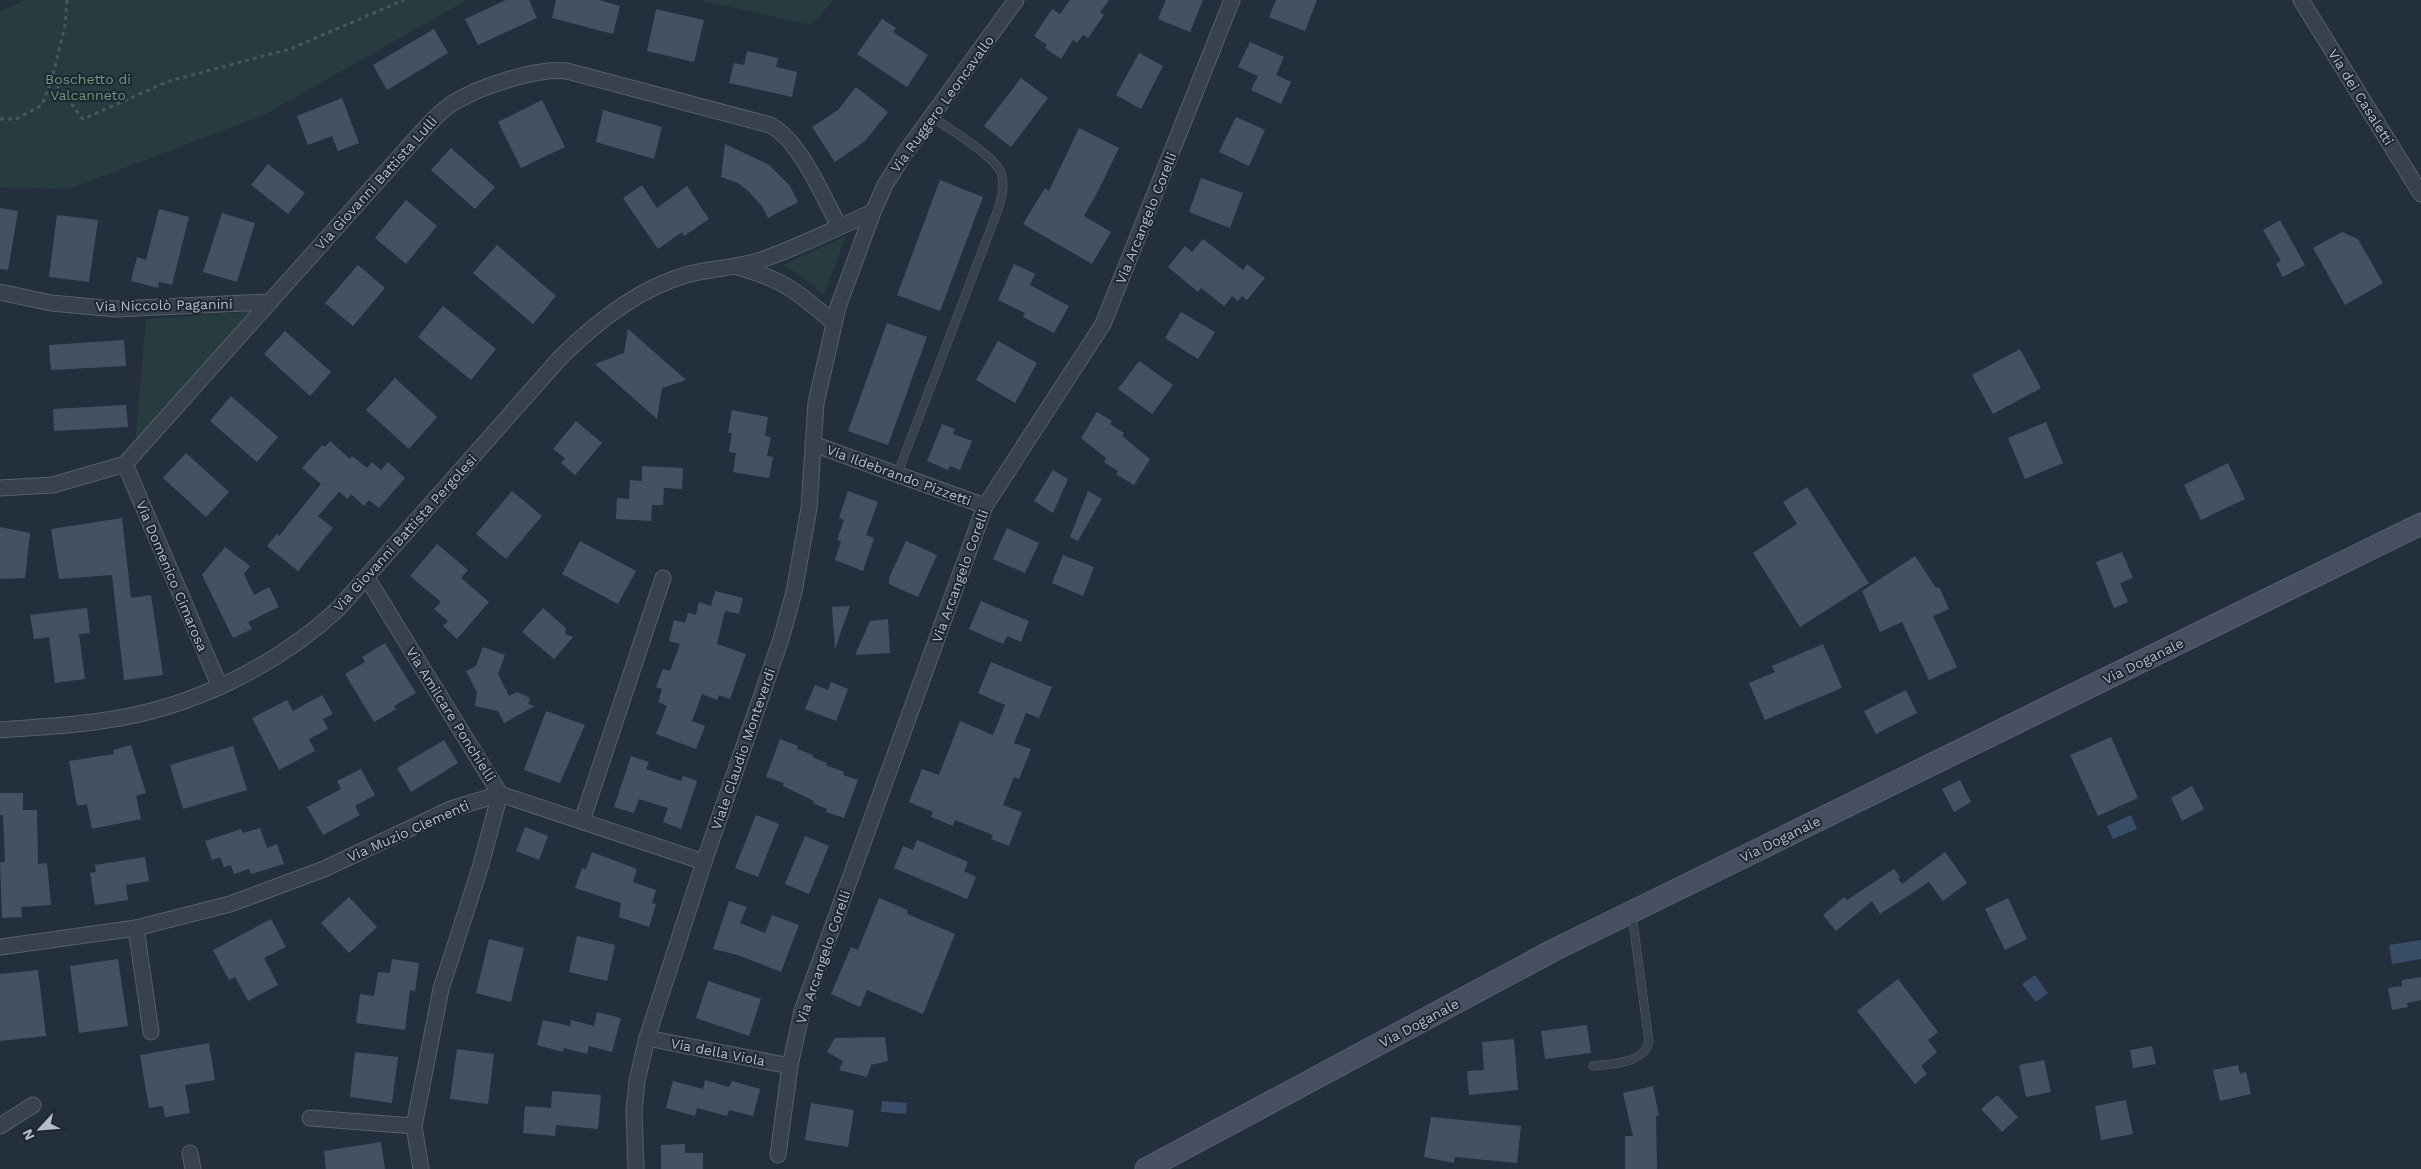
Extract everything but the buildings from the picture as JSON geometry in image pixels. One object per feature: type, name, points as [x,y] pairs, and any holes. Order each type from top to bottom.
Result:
[{"type":"main road","name":"Via Doganale","points":[[1146,1169],[1554,950],[2421,524]]},
{"type":"street","name":"Via Ruggero Leoncavallo","points":[[834,323],[841,296],[873,212],[893,172],[1016,0]]},
{"type":"street","name":"Via Arcangelo Corelli","points":[[778,1155],[790,1066],[798,1025],[808,992],[985,506],[1103,324],[1232,0]]},
{"type":"street","name":"Via dei Casaletti","points":[[2301,0],[2421,194]]},
{"type":"street","name":"Via Giovanni Battista Lulli","points":[[125,464],[442,111],[476,92],[518,77],[544,71],[559,70],[575,73],[776,128],[797,149],[839,226]]},
{"type":"street","points":[[738,267],[773,255],[873,212]]},
{"type":"street","points":[[738,267],[767,275],[786,284],[834,323]]},
{"type":"street","name":"Via Giovanni Battista Pergolesi","points":[[0,730],[74,724],[128,717],[184,701],[220,687],[268,660],[307,634],[338,609],[560,358],[584,336],[630,301],[661,284],[697,272],[738,267]]},
{"type":"street","name":"Via Niccolò Paganini","points":[[0,292],[51,303],[116,309],[269,302]]},
{"type":"street","name":"Viale Claudio Monteverdi","points":[[636,1169],[634,1111],[637,1081],[647,1038],[704,862],[781,639],[792,600],[807,528],[817,396],[834,323]]},
{"type":"street","name":"Via Ildebrando Pizzetti","points":[[813,444],[985,506]]},
{"type":"street","points":[[0,488],[53,485],[125,464]]},
{"type":"street","name":"Via Domenico Cimarosa","points":[[125,464],[220,687]]},
{"type":"street","name":"Via Amilcare Ponchielli","points":[[367,578],[500,794],[704,862]]},
{"type":"street","points":[[582,821],[663,578]]},
{"type":"street","points":[[421,1169],[414,1126],[442,982],[480,868],[500,794]]},
{"type":"street","name":"Via Muzio Clementi","points":[[0,947],[136,928],[216,908],[274,889],[339,862],[451,809],[500,794]]},
{"type":"street","points":[[136,928],[151,1032]]},
{"type":"street","name":"Via della Viola","points":[[647,1038],[790,1066]]},
{"type":"street","points":[[0,1126],[33,1105]]},
{"type":"street","points":[[310,1118],[414,1126]]},
{"type":"street","points":[[190,1153],[193,1169]]},
{"type":"lane","points":[[897,474],[999,207],[1003,188],[1002,175],[996,164],[932,117]]},
{"type":"lane","points":[[1593,1066],[1634,1059],[1645,1052],[1649,1042],[1632,912]]},
{"type":"path","points":[[0,119],[16,119],[42,105],[52,79],[65,26],[67,0]]},
{"type":"path","points":[[52,79],[82,119],[169,81],[290,49],[404,0]]},
{"type":"green space","name":"Boschetto di Valcanneto","points":[[26,0],[467,0],[264,115],[69,189],[0,187],[0,11]]},
{"type":"green space","points":[[699,0],[833,0],[812,25]]},
{"type":"green space","points":[[846,236],[824,295],[802,276],[783,265]]},
{"type":"green space","points":[[249,312],[135,445],[146,319]]},
{"type":"water","points":[[2131,815],[2137,829],[2113,839],[2107,826]]},
{"type":"water","points":[[2421,940],[2421,959],[2392,964],[2389,945]]},
{"type":"water","points":[[2035,975],[2048,993],[2036,1002],[2022,984]]},
{"type":"water","points":[[882,1101],[907,1103],[906,1114],[881,1112]]}]
